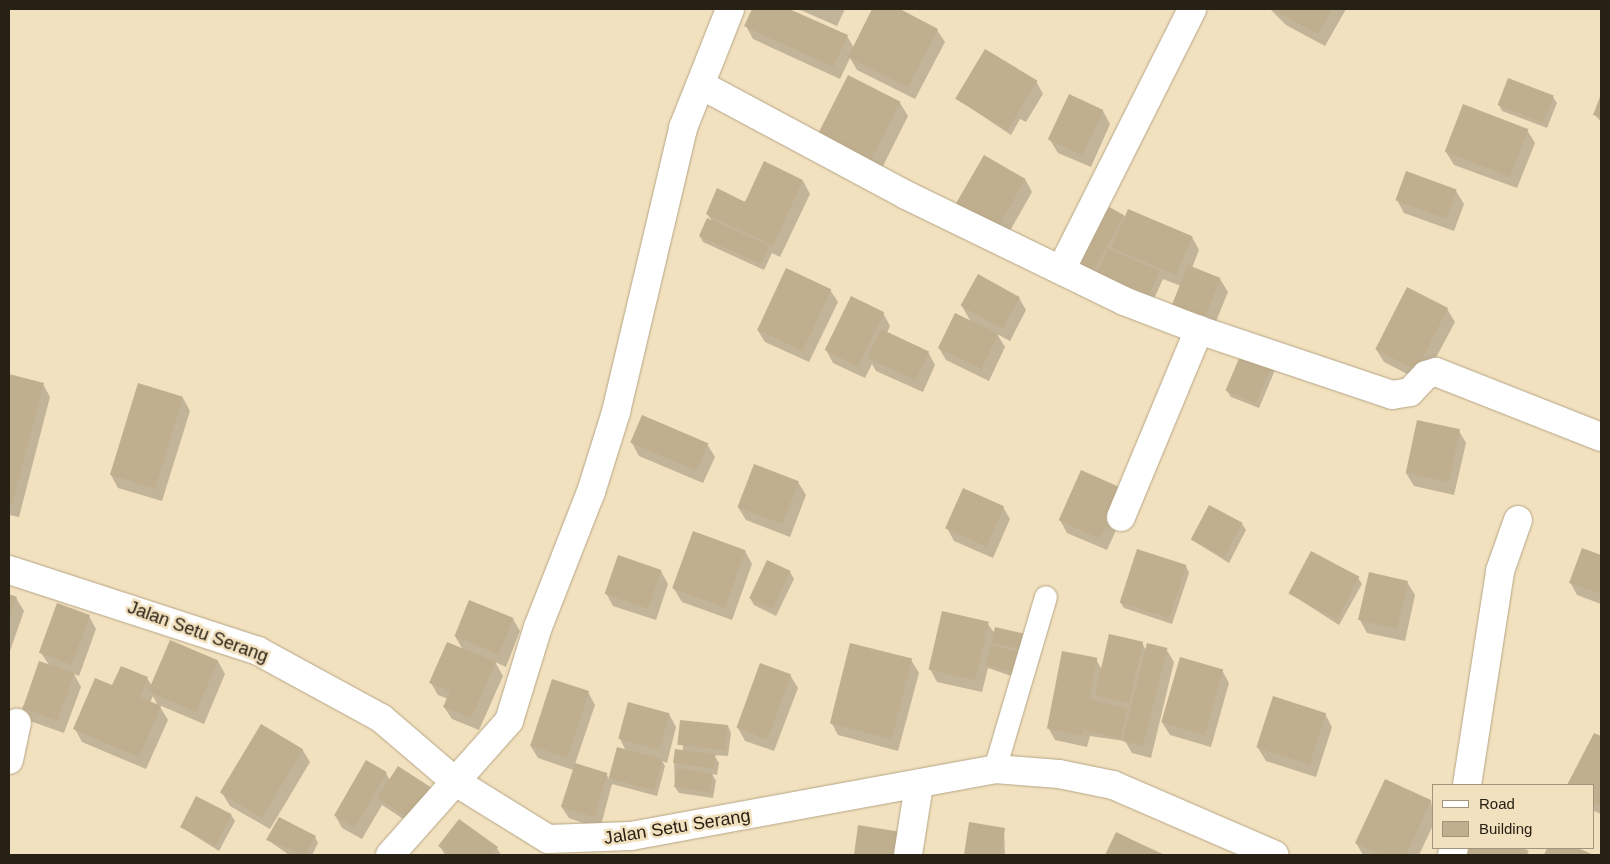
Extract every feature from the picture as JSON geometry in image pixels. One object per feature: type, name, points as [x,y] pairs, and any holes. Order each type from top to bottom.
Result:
[{"type":"street","points":[[390,855],[509,722],[538,627],[591,492],[641,314],[662,206],[684,128],[730,9]]},
{"type":"street","points":[[1060,270],[1192,9]]},
{"type":"street","points":[[701,84],[906,194],[1060,270],[1199,330],[1392,395],[1410,392],[1426,375],[1436,372],[1601,437]]},
{"type":"street","points":[[1121,517],[1199,330]]},
{"type":"street","points":[[1467,784],[1500,571],[1518,520]]},
{"type":"street","name":"Jalan Setu Serang","points":[[9,570],[258,651],[381,718],[456,782],[546,847],[631,836],[919,785],[995,769],[1059,774],[1113,785],[1275,855]]},
{"type":"street","points":[[9,760],[17,723]]},
{"type":"street","points":[[908,855],[919,785]]},
{"type":"lane","points":[[995,769],[1046,597]]},
{"type":"building","points":[[752,9],[789,9],[848,35],[833,67],[744,26]]},
{"type":"building","points":[[872,9],[900,9],[938,29],[908,87],[848,57]]},
{"type":"building","points":[[1280,9],[1332,9],[1318,34],[1278,13]]},
{"type":"building","points":[[985,49],[1037,80],[1007,130],[955,99]]},
{"type":"building","points":[[848,75],[901,102],[871,161],[818,134]]},
{"type":"building","points":[[1508,78],[1554,96],[1543,123],[1498,105]]},
{"type":"building","points":[[1069,94],[1103,110],[1082,155],[1048,139]]},
{"type":"building","points":[[1601,94],[1601,117],[1593,115]]},
{"type":"building","points":[[1463,104],[1528,129],[1510,177],[1445,152]]},
{"type":"building","points":[[984,155],[1026,179],[994,234],[952,210]]},
{"type":"building","points":[[764,161],[803,180],[773,245],[706,214],[717,188],[745,202]]},
{"type":"building","points":[[1406,171],[1457,189],[1446,219],[1395,200]]},
{"type":"building","points":[[1104,204],[1124,215],[1092,273],[1072,262]]},
{"type":"building","points":[[1128,209],[1192,236],[1176,275],[1112,248]]},
{"type":"building","points":[[707,218],[769,246],[761,264],[699,236]]},
{"type":"building","points":[[1108,249],[1160,271],[1149,295],[1098,273]]},
{"type":"building","points":[[1188,265],[1220,278],[1204,319],[1172,306]]},
{"type":"building","points":[[786,268],[831,289],[803,351],[757,330]]},
{"type":"building","points":[[978,274],[1020,297],[1003,329],[961,305]]},
{"type":"building","points":[[1407,287],[1448,308],[1416,370],[1375,349]]},
{"type":"building","points":[[851,296],[884,312],[858,366],[825,350]]},
{"type":"building","points":[[955,313],[998,334],[981,369],[938,348]]},
{"type":"building","points":[[881,329],[929,351],[916,380],[867,358]]},
{"type":"building","points":[[1243,349],[1273,362],[1256,403],[1225,390]]},
{"type":"building","points":[[9,374],[44,383],[12,505],[9,504]]},
{"type":"building","points":[[138,383],[183,397],[155,489],[110,475]]},
{"type":"building","points":[[642,415],[708,443],[697,471],[630,443]]},
{"type":"building","points":[[1417,420],[1460,429],[1449,482],[1406,473]]},
{"type":"building","points":[[754,464],[799,481],[782,524],[738,507]]},
{"type":"building","points":[[1081,470],[1122,488],[1100,539],[1059,520]]},
{"type":"building","points":[[963,488],[1004,506],[986,546],[945,528]]},
{"type":"building","points":[[1209,505],[1243,523],[1224,557],[1191,539]]},
{"type":"building","points":[[693,531],[746,550],[725,607],[672,588]]},
{"type":"building","points":[[1582,548],[1601,555],[1601,594],[1569,583]]},
{"type":"building","points":[[1137,549],[1186,565],[1169,618],[1120,602]]},
{"type":"building","points":[[1311,551],[1360,577],[1337,619],[1288,593]]},
{"type":"building","points":[[618,555],[661,570],[648,609],[605,594]]},
{"type":"building","points":[[767,560],[791,571],[773,609],[749,598]]},
{"type":"building","points":[[1369,572],[1408,581],[1397,629],[1358,620]]},
{"type":"building","points":[[9,594],[17,597],[9,621]]},
{"type":"building","points":[[469,600],[514,618],[499,654],[454,636]]},
{"type":"building","points":[[57,603],[90,615],[72,665],[39,653]]},
{"type":"building","points":[[942,611],[989,622],[975,680],[929,669]]},
{"type":"building","points":[[995,627],[1030,635],[1026,651],[991,643]]},
{"type":"building","points":[[1109,634],[1143,642],[1129,703],[1095,695]]},
{"type":"building","points":[[170,640],[218,660],[196,712],[148,692]]},
{"type":"building","points":[[447,642],[496,662],[471,718],[443,707],[450,691],[429,683]]},
{"type":"building","points":[[850,643],[912,658],[892,739],[830,724]]},
{"type":"building","points":[[1147,643],[1167,648],[1143,746],[1123,741]]},
{"type":"building","points":[[991,645],[1025,654],[1019,674],[986,665]]},
{"type":"building","points":[[1062,651],[1097,658],[1082,735],[1047,729]]},
{"type":"building","points":[[1180,657],[1223,669],[1205,735],[1161,722]]},
{"type":"building","points":[[39,661],[74,673],[58,720],[23,708]]},
{"type":"building","points":[[760,663],[791,674],[767,739],[736,728]]},
{"type":"building","points":[[121,666],[148,677],[140,697],[161,706],[139,757],[73,729],[95,678],[112,685]]},
{"type":"building","points":[[552,679],[589,691],[567,758],[530,746]]},
{"type":"building","points":[[1273,696],[1326,713],[1310,765],[1256,747]]},
{"type":"building","points":[[1089,699],[1128,709],[1120,739],[1082,729]]},
{"type":"building","points":[[628,702],[670,713],[660,750],[618,739]]},
{"type":"building","points":[[680,720],[728,725],[725,750],[677,745]]},
{"type":"building","points":[[261,724],[303,749],[262,818],[220,793]]},
{"type":"building","points":[[1594,733],[1601,736],[1601,806],[1595,803],[1595,784],[1568,784]]},
{"type":"building","points":[[617,747],[662,759],[654,790],[609,778]]},
{"type":"building","points":[[675,749],[716,755],[714,769],[673,763]]},
{"type":"building","points":[[366,760],[387,772],[355,827],[334,815]]},
{"type":"building","points":[[575,763],[608,773],[594,817],[562,807]]},
{"type":"building","points":[[398,766],[432,788],[411,820],[377,798]]},
{"type":"building","points":[[677,768],[713,774],[710,792],[674,787]]},
{"type":"building","points":[[1385,779],[1431,800],[1406,855],[1381,855],[1355,843]]},
{"type":"building","points":[[196,796],[232,814],[216,845],[180,827]]},
{"type":"building","points":[[279,817],[316,836],[305,855],[266,840]]},
{"type":"building","points":[[459,819],[498,847],[492,855],[451,855],[438,846]]},
{"type":"building","points":[[969,822],[1005,828],[1001,855],[964,855]]},
{"type":"building","points":[[858,825],[901,832],[898,855],[854,855]]},
{"type":"building","points":[[1116,832],[1141,844],[1165,855],[1105,855]]},
{"type":"building","points":[[1468,849],[1525,849],[1529,851],[1526,855],[1465,855]]},
{"type":"building","points":[[1547,849],[1580,849],[1594,855],[1544,855]]}]
